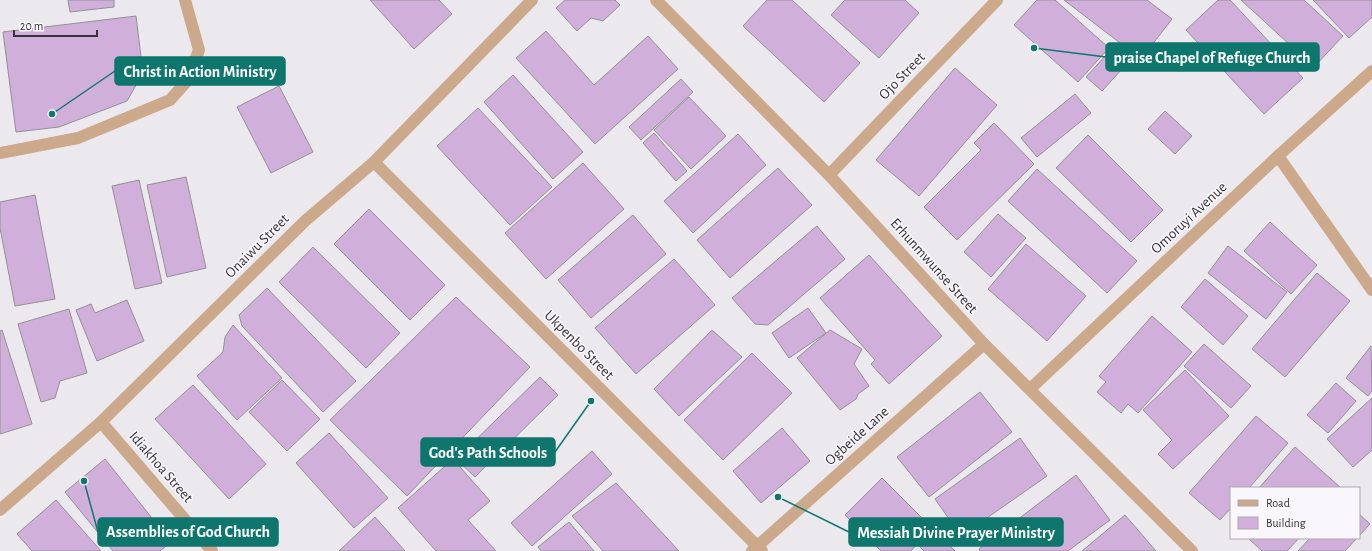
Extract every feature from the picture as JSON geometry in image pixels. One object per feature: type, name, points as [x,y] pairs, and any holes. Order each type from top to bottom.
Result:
[{"type":"street","points":[[0,153],[78,138],[170,100],[188,81],[199,50],[185,0]]},
{"type":"street","name":"Onaiwu Street","points":[[0,510],[101,422],[305,221],[374,162],[532,0]]},
{"type":"street","name":"Erhunmwunse Street","points":[[656,0],[829,175],[984,344],[1192,551]]},
{"type":"street","name":"Ojo Street","points":[[829,175],[997,0]]},
{"type":"street","name":"Omoruyi Avenue","points":[[1030,389],[1278,156],[1372,71]]},
{"type":"street","points":[[1278,156],[1372,290]]},
{"type":"street","name":"Ukpenbo Street","points":[[374,162],[757,549]]},
{"type":"street","name":"Ogbeide Lane","points":[[757,549],[984,344]]},
{"type":"street","name":"Idiakhoa Street","points":[[101,422],[212,551]]},
{"type":"building","points":[[68,0],[114,0],[114,7],[70,12]]},
{"type":"building","points":[[370,0],[439,0],[452,14],[414,49]]},
{"type":"building","points":[[565,0],[615,0],[620,5],[603,21],[591,18],[577,31],[556,8]]},
{"type":"building","points":[[767,0],[792,0],[860,63],[824,102],[743,26]]},
{"type":"building","points":[[845,0],[905,0],[919,13],[879,58],[831,15]]},
{"type":"building","points":[[1037,0],[1055,0],[1109,48],[1078,82],[1014,25]]},
{"type":"building","points":[[1064,0],[1147,0],[1172,19],[1141,59]]},
{"type":"building","points":[[1218,0],[1230,0],[1303,78],[1264,114],[1186,30]]},
{"type":"building","points":[[1241,0],[1304,0],[1343,36],[1314,67]]},
{"type":"building","points":[[1313,0],[1372,0],[1372,17],[1349,38]]},
{"type":"building","points":[[136,16],[142,65],[139,80],[127,101],[59,127],[16,132],[3,32]]},
{"type":"building","points":[[546,31],[594,85],[648,36],[678,69],[595,144],[516,58]]},
{"type":"building","points":[[1108,53],[1123,68],[1102,91],[1086,77]]},
{"type":"building","points":[[955,68],[997,105],[919,196],[876,160]]},
{"type":"building","points":[[513,75],[583,152],[553,179],[484,102]]},
{"type":"building","points":[[681,79],[693,92],[641,140],[629,127]]},
{"type":"building","points":[[279,86],[313,152],[271,173],[237,107]]},
{"type":"building","points":[[1075,94],[1091,113],[1037,157],[1021,138]]},
{"type":"building","points":[[689,97],[726,136],[691,169],[654,130]]},
{"type":"building","points":[[478,108],[552,187],[510,225],[437,146]]},
{"type":"building","points":[[1165,111],[1192,136],[1175,154],[1148,129]]},
{"type":"building","points":[[994,123],[1034,164],[957,240],[924,207],[981,150],[974,143]]},
{"type":"building","points":[[654,133],[687,171],[676,181],[643,143]]},
{"type":"building","points":[[738,134],[766,165],[693,233],[664,201]]},
{"type":"building","points":[[1088,135],[1163,210],[1131,242],[1056,168]]},
{"type":"building","points":[[583,163],[624,209],[546,279],[505,233]]},
{"type":"building","points":[[778,168],[812,205],[730,278],[697,240]]},
{"type":"building","points":[[1037,169],[1137,261],[1107,293],[1008,201]]},
{"type":"building","points":[[186,177],[206,268],[167,277],[147,185]]},
{"type":"building","points":[[139,180],[162,283],[135,289],[112,186]]},
{"type":"building","points":[[35,195],[55,299],[15,306],[0,228],[0,202]]},
{"type":"building","points":[[369,209],[445,285],[410,320],[334,244]]},
{"type":"building","points":[[998,214],[1026,238],[991,277],[964,252]]},
{"type":"building","points":[[633,215],[666,254],[591,318],[558,280]]},
{"type":"building","points":[[1270,222],[1317,265],[1291,294],[1244,251]]},
{"type":"building","points":[[817,226],[845,259],[768,325],[755,324],[732,298]]},
{"type":"building","points":[[1026,244],[1086,296],[1047,341],[988,289]]},
{"type":"building","points":[[1228,246],[1287,292],[1266,319],[1208,273]]},
{"type":"building","points":[[313,247],[400,333],[366,368],[279,282]]},
{"type":"building","points":[[869,255],[942,336],[889,384],[871,364],[875,360],[820,298]]},
{"type":"building","points":[[674,259],[715,305],[636,374],[595,328]]},
{"type":"building","points":[[1317,273],[1350,301],[1285,377],[1252,349]]},
{"type":"building","points":[[1205,279],[1248,316],[1223,345],[1181,307]]},
{"type":"building","points":[[267,288],[356,381],[323,412],[242,326],[239,315]]},
{"type":"building","points":[[456,297],[530,367],[407,496],[330,420]]},
{"type":"building","points":[[127,300],[144,341],[97,361],[76,310],[91,304],[95,313]]},
{"type":"building","points":[[808,308],[826,333],[789,358],[772,333]]},
{"type":"building","points":[[69,309],[87,373],[60,381],[55,398],[41,402],[18,324]]},
{"type":"building","points":[[1152,316],[1192,352],[1138,413],[1128,404],[1121,413],[1097,392],[1106,382],[1099,376]]},
{"type":"building","points":[[233,325],[282,378],[237,420],[197,376],[223,352],[225,337]]},
{"type":"building","points":[[2,330],[32,424],[0,434],[0,331]]},
{"type":"building","points":[[712,330],[742,357],[679,416],[654,389]]},
{"type":"building","points":[[830,330],[862,349],[854,364],[869,386],[858,394],[856,399],[840,410],[797,358]]},
{"type":"building","points":[[1204,344],[1251,386],[1231,408],[1184,366]]},
{"type":"building","points":[[1371,346],[1372,391],[1368,396],[1346,378]]},
{"type":"building","points":[[752,353],[792,393],[723,460],[684,420]]},
{"type":"building","points":[[1185,370],[1229,416],[1173,469],[1158,454],[1172,440],[1143,410]]},
{"type":"building","points":[[540,377],[558,395],[475,477],[456,459]]},
{"type":"building","points":[[282,380],[320,419],[287,451],[249,412]]},
{"type":"building","points":[[1336,383],[1356,401],[1328,433],[1307,415]]},
{"type":"building","points":[[193,385],[266,464],[229,499],[155,419]]},
{"type":"building","points":[[980,392],[1012,432],[929,497],[897,457]]},
{"type":"building","points":[[1372,398],[1372,450],[1353,467],[1327,439]]},
{"type":"building","points":[[1256,416],[1288,443],[1250,487],[1230,487],[1230,509],[1220,520],[1189,493]]},
{"type":"building","points":[[782,428],[810,461],[761,503],[733,471]]},
{"type":"building","points":[[329,433],[388,498],[354,528],[296,463]]},
{"type":"building","points":[[1020,438],[1047,476],[961,536],[935,499]]},
{"type":"building","points":[[1295,447],[1340,487],[1260,487]]},
{"type":"building","points":[[592,451],[612,474],[532,546],[511,523]]},
{"type":"building","points":[[105,459],[171,542],[160,551],[113,551],[65,492]]},
{"type":"building","points":[[453,459],[490,501],[468,520],[496,551],[436,551],[398,508]]},
{"type":"building","points":[[1076,475],[1110,520],[1068,551],[980,551],[979,549]]},
{"type":"building","points":[[882,478],[955,551],[924,551],[917,544],[911,551],[881,551],[845,515]]},
{"type":"building","points":[[616,483],[679,551],[603,551],[572,516]]},
{"type":"building","points":[[56,500],[101,551],[32,551],[17,534]]},
{"type":"building","points":[[1125,515],[1156,551],[1082,551]]},
{"type":"building","points":[[1360,515],[1370,524],[1360,535]]},
{"type":"building","points":[[375,517],[405,551],[339,551]]},
{"type":"building","points":[[569,522],[594,551],[541,551],[538,547]]},
{"type":"building","points":[[1249,539],[1298,539],[1287,551],[1262,551]]},
{"type":"building","points":[[1309,539],[1356,539],[1345,551],[1298,551]]},
{"type":"place","name":"praise Chapel of Refuge Church","points":[[1034,48]]},
{"type":"place","name":"Christ in Action Ministry","points":[[52,114]]},
{"type":"place","name":"God's Path Schools","points":[[591,401]]},
{"type":"place","name":"Assemblies of God Church","points":[[84,481]]},
{"type":"place","name":"Messiah Divine Prayer Ministry","points":[[778,497]]}]
